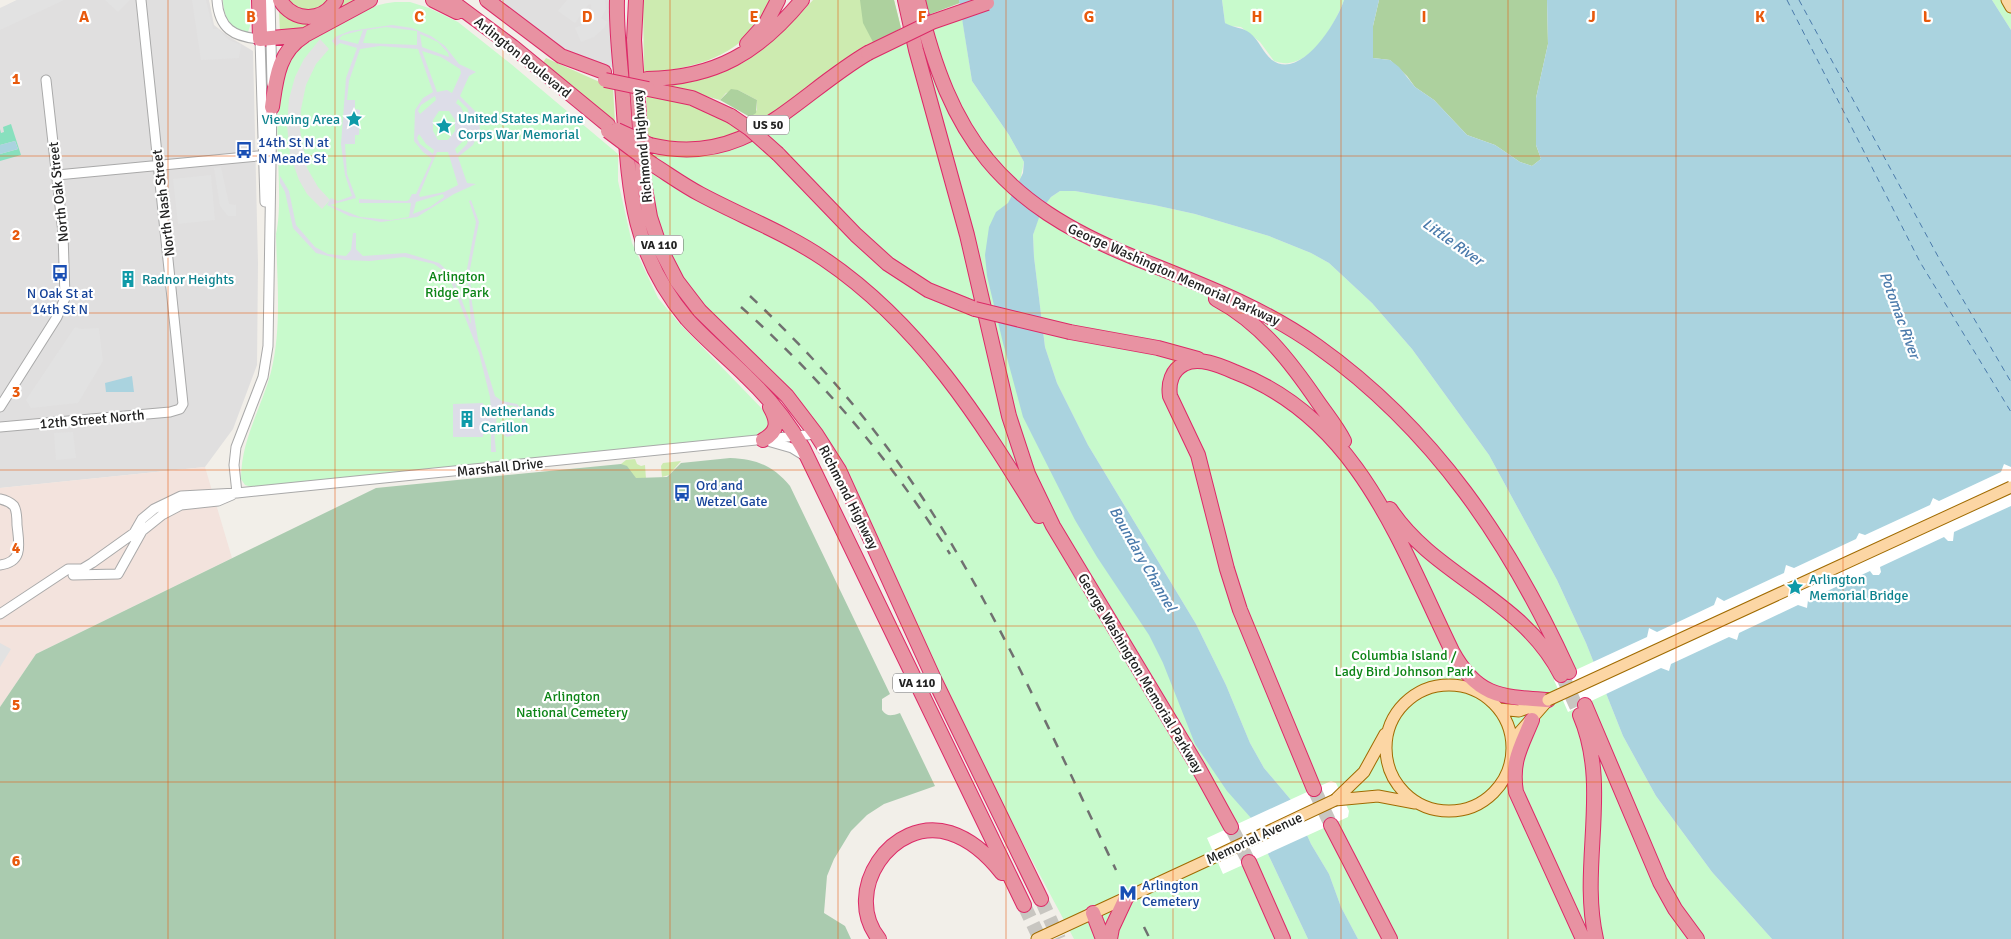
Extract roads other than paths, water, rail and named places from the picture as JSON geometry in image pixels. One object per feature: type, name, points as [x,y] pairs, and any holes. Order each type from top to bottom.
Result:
[{"type":"highway","points":[[259,0],[266,39],[305,35]]},
{"type":"highway","points":[[280,0],[294,14],[311,17],[327,11],[336,0]]},
{"type":"highway","points":[[272,107],[280,63],[291,47],[305,35],[370,0]]},
{"type":"highway","points":[[433,0],[485,25]]},
{"type":"highway","name":"Arlington Boulevard","points":[[450,0],[485,25],[608,128],[650,145],[696,150],[717,147],[740,140],[764,128],[839,71],[868,54],[932,22],[997,0]]},
{"type":"highway","name":"Arlington Boulevard","points":[[486,0],[561,56],[604,76],[647,84],[699,73],[726,64],[758,46],[780,26],[802,0]]},
{"type":"highway","name":"Richmond Highway","points":[[636,0],[634,40],[643,177],[650,217],[661,250],[677,281],[700,311],[776,384],[816,434],[855,501],[934,679],[1041,899]]},
{"type":"highway","points":[[699,73],[750,42],[766,23],[778,0]]},
{"type":"highway","name":"George Washington Memorial Parkway","points":[[905,0],[918,59],[967,235],[997,373],[1014,436],[1036,492],[1078,568],[1198,768],[1231,827]]},
{"type":"highway","name":"George Washington Memorial Parkway","points":[[918,0],[934,63],[952,107],[974,143],[1011,186],[1045,212],[1089,238],[1228,295],[1276,319],[1332,357],[1385,402],[1436,454],[1487,521],[1537,604],[1566,674],[1540,641],[1517,617],[1424,547],[1398,520],[1384,500],[1366,481]]},
{"type":"highway","name":"Richmond Highway","points":[[617,2],[629,185],[632,209],[640,236],[660,280],[676,306],[698,331],[761,391],[784,418],[796,436],[810,461],[1024,905],[1001,872],[978,848],[950,833],[925,832],[907,836],[894,844],[876,863],[867,889],[866,909],[871,927],[878,939]]},
{"type":"highway","points":[[647,84],[692,98],[731,116],[750,129],[778,154],[869,248],[888,264],[928,290],[975,309],[1070,332],[1188,355],[1252,379],[1285,397],[1315,420],[1353,462],[1366,481],[1393,529],[1452,651],[1470,679],[1485,690],[1506,698],[1548,700]]},
{"type":"highway","points":[[608,128],[652,164],[700,194],[818,255],[893,315],[933,359],[961,394],[998,448],[1052,538],[1078,568]]},
{"type":"highway","points":[[1133,257],[1227,305],[1264,332],[1282,352],[1343,438],[1353,462]]},
{"type":"highway","points":[[1208,363],[1194,360],[1180,366],[1170,381],[1170,396],[1198,455],[1227,569],[1240,610],[1314,789]]},
{"type":"highway","points":[[761,391],[776,422],[772,434],[764,440]]},
{"type":"highway","points":[[1452,651],[1457,670],[1476,692]]},
{"type":"highway","points":[[1596,939],[1591,895],[1594,770],[1581,706],[1660,882],[1675,909],[1697,939]]},
{"type":"highway","points":[[1532,720],[1519,745],[1515,767],[1516,792],[1527,820],[1583,939]]},
{"type":"highway","points":[[1505,779],[1515,804],[1527,820]]},
{"type":"highway","points":[[1331,825],[1390,939]]},
{"type":"highway","points":[[1249,862],[1282,937]]},
{"type":"highway","points":[[1110,939],[1112,928],[1126,898]]},
{"type":"highway","points":[[1093,913],[1103,939]]},
{"type":"main road","points":[[2007,0],[2011,7]]},
{"type":"main road","points":[[1498,709],[1519,711],[1548,700],[2011,487]]},
{"type":"main road","points":[[1510,757],[1509,732],[1498,709],[1476,692],[1449,686],[1421,690],[1401,705],[1388,728],[1387,750],[1392,771],[1404,791],[1419,804],[1444,812],[1470,808],[1492,795],[1505,779],[1517,737],[1548,700]]},
{"type":"main road","name":"Memorial Avenue","points":[[1340,798],[1369,766],[1388,728]]},
{"type":"main road","name":"Memorial Avenue","points":[[1037,939],[1340,798],[1384,796],[1419,804]]},
{"type":"street","name":"North Nash Street","points":[[141,0],[180,356],[182,406]]},
{"type":"street","points":[[217,0],[220,17],[231,31],[244,38],[266,39]]},
{"type":"street","points":[[237,493],[234,465],[236,447],[263,377],[268,346],[269,234],[266,210],[266,39],[270,0]]},
{"type":"street","points":[[266,39],[272,107],[267,155]]},
{"type":"street","name":"North Oak Street","points":[[0,406],[57,317],[64,300],[66,283],[57,175],[46,80]]},
{"type":"street","points":[[57,175],[267,155]]},
{"type":"street","name":"12th Street North","points":[[0,428],[170,412],[178,410],[182,406]]},
{"type":"street","name":"Marshall Drive","points":[[0,614],[68,569],[82,569],[92,563],[134,533],[142,519],[154,509],[172,500],[192,495],[237,493],[816,434]]},
{"type":"street","name":"Marshall Drive","points":[[764,440],[792,448],[810,461]]},
{"type":"street","name":"Marshall Drive","points":[[60,575],[118,574],[142,531],[162,515],[181,505],[218,501],[237,493]]},
{"type":"street","points":[[0,499],[12,504],[16,510],[19,543],[15,559],[10,564],[0,565]]},
{"type":"water","points":[[959,0],[1222,0],[1225,23],[1250,33],[1272,60],[1283,64],[1295,63],[1316,46],[1334,22],[1344,0],[1379,0],[1373,26],[1373,58],[1390,60],[1399,67],[1415,87],[1434,100],[1467,135],[1495,145],[1520,162],[1532,166],[1541,159],[1536,145],[1536,98],[1548,44],[1547,0],[1992,0],[2011,30],[2011,939],[1772,939],[1712,872],[1656,796],[1623,736],[1586,643],[1557,580],[1489,455],[1412,349],[1372,303],[1329,263],[1311,253],[1269,236],[1195,214],[1154,205],[1075,191],[1060,191],[1051,197],[1042,209],[1033,235],[1045,347],[1057,383],[1088,445],[1196,624],[1226,685],[1250,743],[1264,768],[1291,800],[1311,844],[1329,874],[1341,907],[1358,939],[1308,939],[1251,818],[1227,791],[1195,744],[1163,663],[1149,635],[1097,557],[1075,520],[1023,417],[987,276],[985,255],[989,227],[996,212],[1008,203],[1023,173],[1024,162],[1009,135],[972,81]]},
{"type":"water","points":[[15,141],[18,149],[0,154],[0,145]]},
{"type":"water","points":[[132,376],[134,392],[106,392],[105,383]]},
{"type":"tunnel","points":[[1562,675],[1577,708]]},
{"type":"tunnel","points":[[1314,789],[1331,825]]},
{"type":"tunnel","points":[[1231,827],[1249,862]]},
{"type":"tunnel","points":[[1041,899],[1059,939]]},
{"type":"tunnel","points":[[1024,905],[1040,939]]},
{"type":"railway","points":[[750,296],[798,343],[843,393],[885,445],[924,500],[952,544],[1002,635],[1116,870]]},
{"type":"railway","points":[[741,307],[800,363],[854,423],[905,487],[950,554]]},
{"type":"railway","points":[[1144,927],[1150,939]]},
{"type":"place","name":"Viewing Area","points":[[354,119]]},
{"type":"place","name":"United States Marine Corps War Memorial","points":[[444,126]]},
{"type":"place","name":"14th St N at N Meade St","points":[[244,150]]},
{"type":"place","name":"N Oak St at 14th St N","points":[[60,273]]},
{"type":"place","name":"Radnor Heights","points":[[128,279]]},
{"type":"place","name":"Netherlands Carillon","points":[[467,419]]},
{"type":"place","name":"Ord and Wetzel Gate","points":[[682,493]]},
{"type":"place","name":"Arlington Memorial Bridge","points":[[1795,587]]},
{"type":"place","name":"Arlington Cemetery","points":[[1128,893]]},
{"type":"water label","name":"Little River","points":[[1453,242]]},
{"type":"water label","name":"Potomac River","points":[[1900,315]]},
{"type":"water label","name":"Boundary Channel","points":[[1143,559]]},
{"type":"park label","name":"Arlington Ridge Park","points":[[457,284]]},
{"type":"park label","name":"Columbia Island / Lady Bird Johnson Park","points":[[1404,664]]},
{"type":"park label","name":"Arlington National Cemetery","points":[[572,704]]}]
